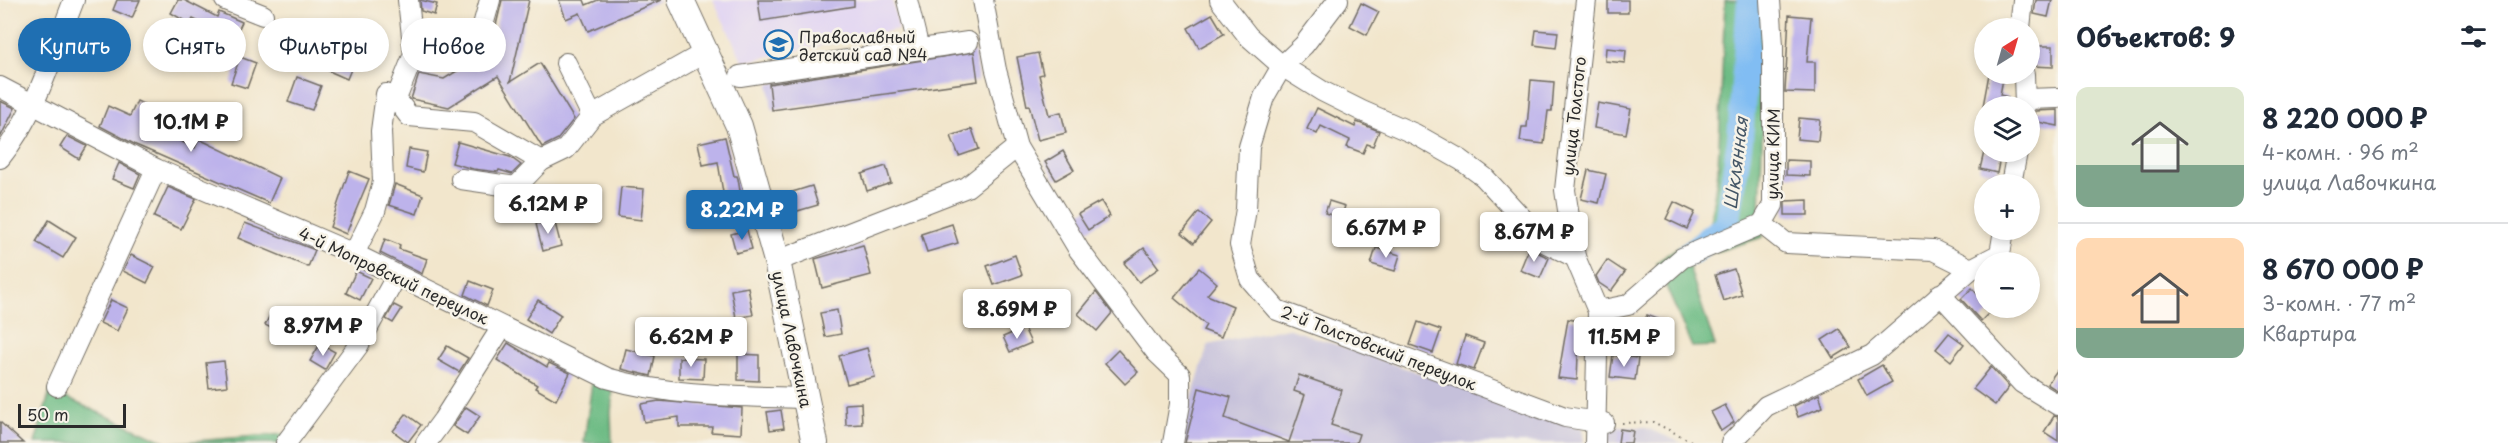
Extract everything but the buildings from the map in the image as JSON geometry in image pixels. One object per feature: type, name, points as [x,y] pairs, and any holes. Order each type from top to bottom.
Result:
[{"type":"main road","name":"улица Лавочкина","points":[[681,0],[739,126],[777,261],[815,443]]},
{"type":"street","points":[[0,158],[13,142],[33,103],[74,0]]},
{"type":"street","points":[[225,0],[263,15]]},
{"type":"street","points":[[408,0],[410,18]]},
{"type":"street","points":[[484,18],[489,0]]},
{"type":"street","points":[[907,0],[919,49]]},
{"type":"street","points":[[983,0],[996,70],[1017,147],[1079,250],[1156,351],[1180,375],[1179,404],[1173,443]]},
{"type":"street","points":[[1220,0],[1248,36],[1281,66],[1322,91],[1415,134],[1461,160],[1484,177],[1544,242],[1575,256]]},
{"type":"street","name":"2-й Толстовский переулок","points":[[1338,0],[1304,45],[1281,66],[1264,97],[1249,147],[1246,209],[1240,245],[1250,279],[1277,310],[1598,430]]},
{"type":"street","name":"улица Толстого","points":[[1586,0],[1565,190],[1575,256],[1599,311],[1598,430]]},
{"type":"street","name":"улица КИМ","points":[[1599,311],[1628,305],[1682,258],[1762,224],[1773,205],[1773,46],[1770,0]]},
{"type":"street","points":[[2021,18],[2023,0]]},
{"type":"street","points":[[740,76],[968,42]]},
{"type":"street","points":[[461,179],[516,187],[541,161],[566,149],[592,116],[706,52]]},
{"type":"street","points":[[566,63],[592,116]]},
{"type":"street","points":[[407,72],[396,99],[409,116],[474,122],[541,161]]},
{"type":"street","name":"4-й Мопровский переулок","points":[[0,87],[156,169],[354,254],[607,378],[639,388],[713,395],[805,399]]},
{"type":"street","points":[[354,254],[375,211],[383,182],[381,131],[386,94]]},
{"type":"street","points":[[2040,101],[2058,98]]},
{"type":"street","points":[[777,261],[967,187],[1017,147]]},
{"type":"street","points":[[57,386],[156,169]]},
{"type":"street","points":[[1762,224],[1786,243],[1933,250],[1971,269]]},
{"type":"street","points":[[1731,443],[1766,406],[1872,355],[1971,269],[2000,254],[2002,240]]},
{"type":"street","points":[[286,443],[358,346],[397,275]]},
{"type":"street","points":[[1940,294],[2022,383],[2058,405]]},
{"type":"street","points":[[426,443],[502,327]]},
{"type":"path","points":[[1598,430],[1653,422],[1695,443]]},
{"type":"shaded area","name":"Православный детский сад №4","points":[[713,0],[892,0],[899,29],[743,62]]},
{"type":"shaded area","points":[[1287,328],[1582,428],[1584,443],[1178,443],[1208,345]]},
{"type":"shaded area","points":[[1605,427],[1644,427],[1682,443],[1604,443]]},
{"type":"green space","points":[[1725,0],[1766,0],[1760,213],[1763,237],[1687,261],[1715,346],[1692,347],[1656,263],[1710,223],[1718,171]]},
{"type":"green space","points":[[592,382],[613,389],[612,443],[584,443]]},
{"type":"green space","points":[[50,391],[168,443],[35,443]]},
{"type":"green space","points":[[284,434],[279,443],[170,443]]},
{"type":"waterway","name":"Шклянная","points":[[1690,253],[1727,224],[1740,140],[1750,0]]},
{"type":"place","name":"Православный детский сад №4","points":[[778,45]]}]
